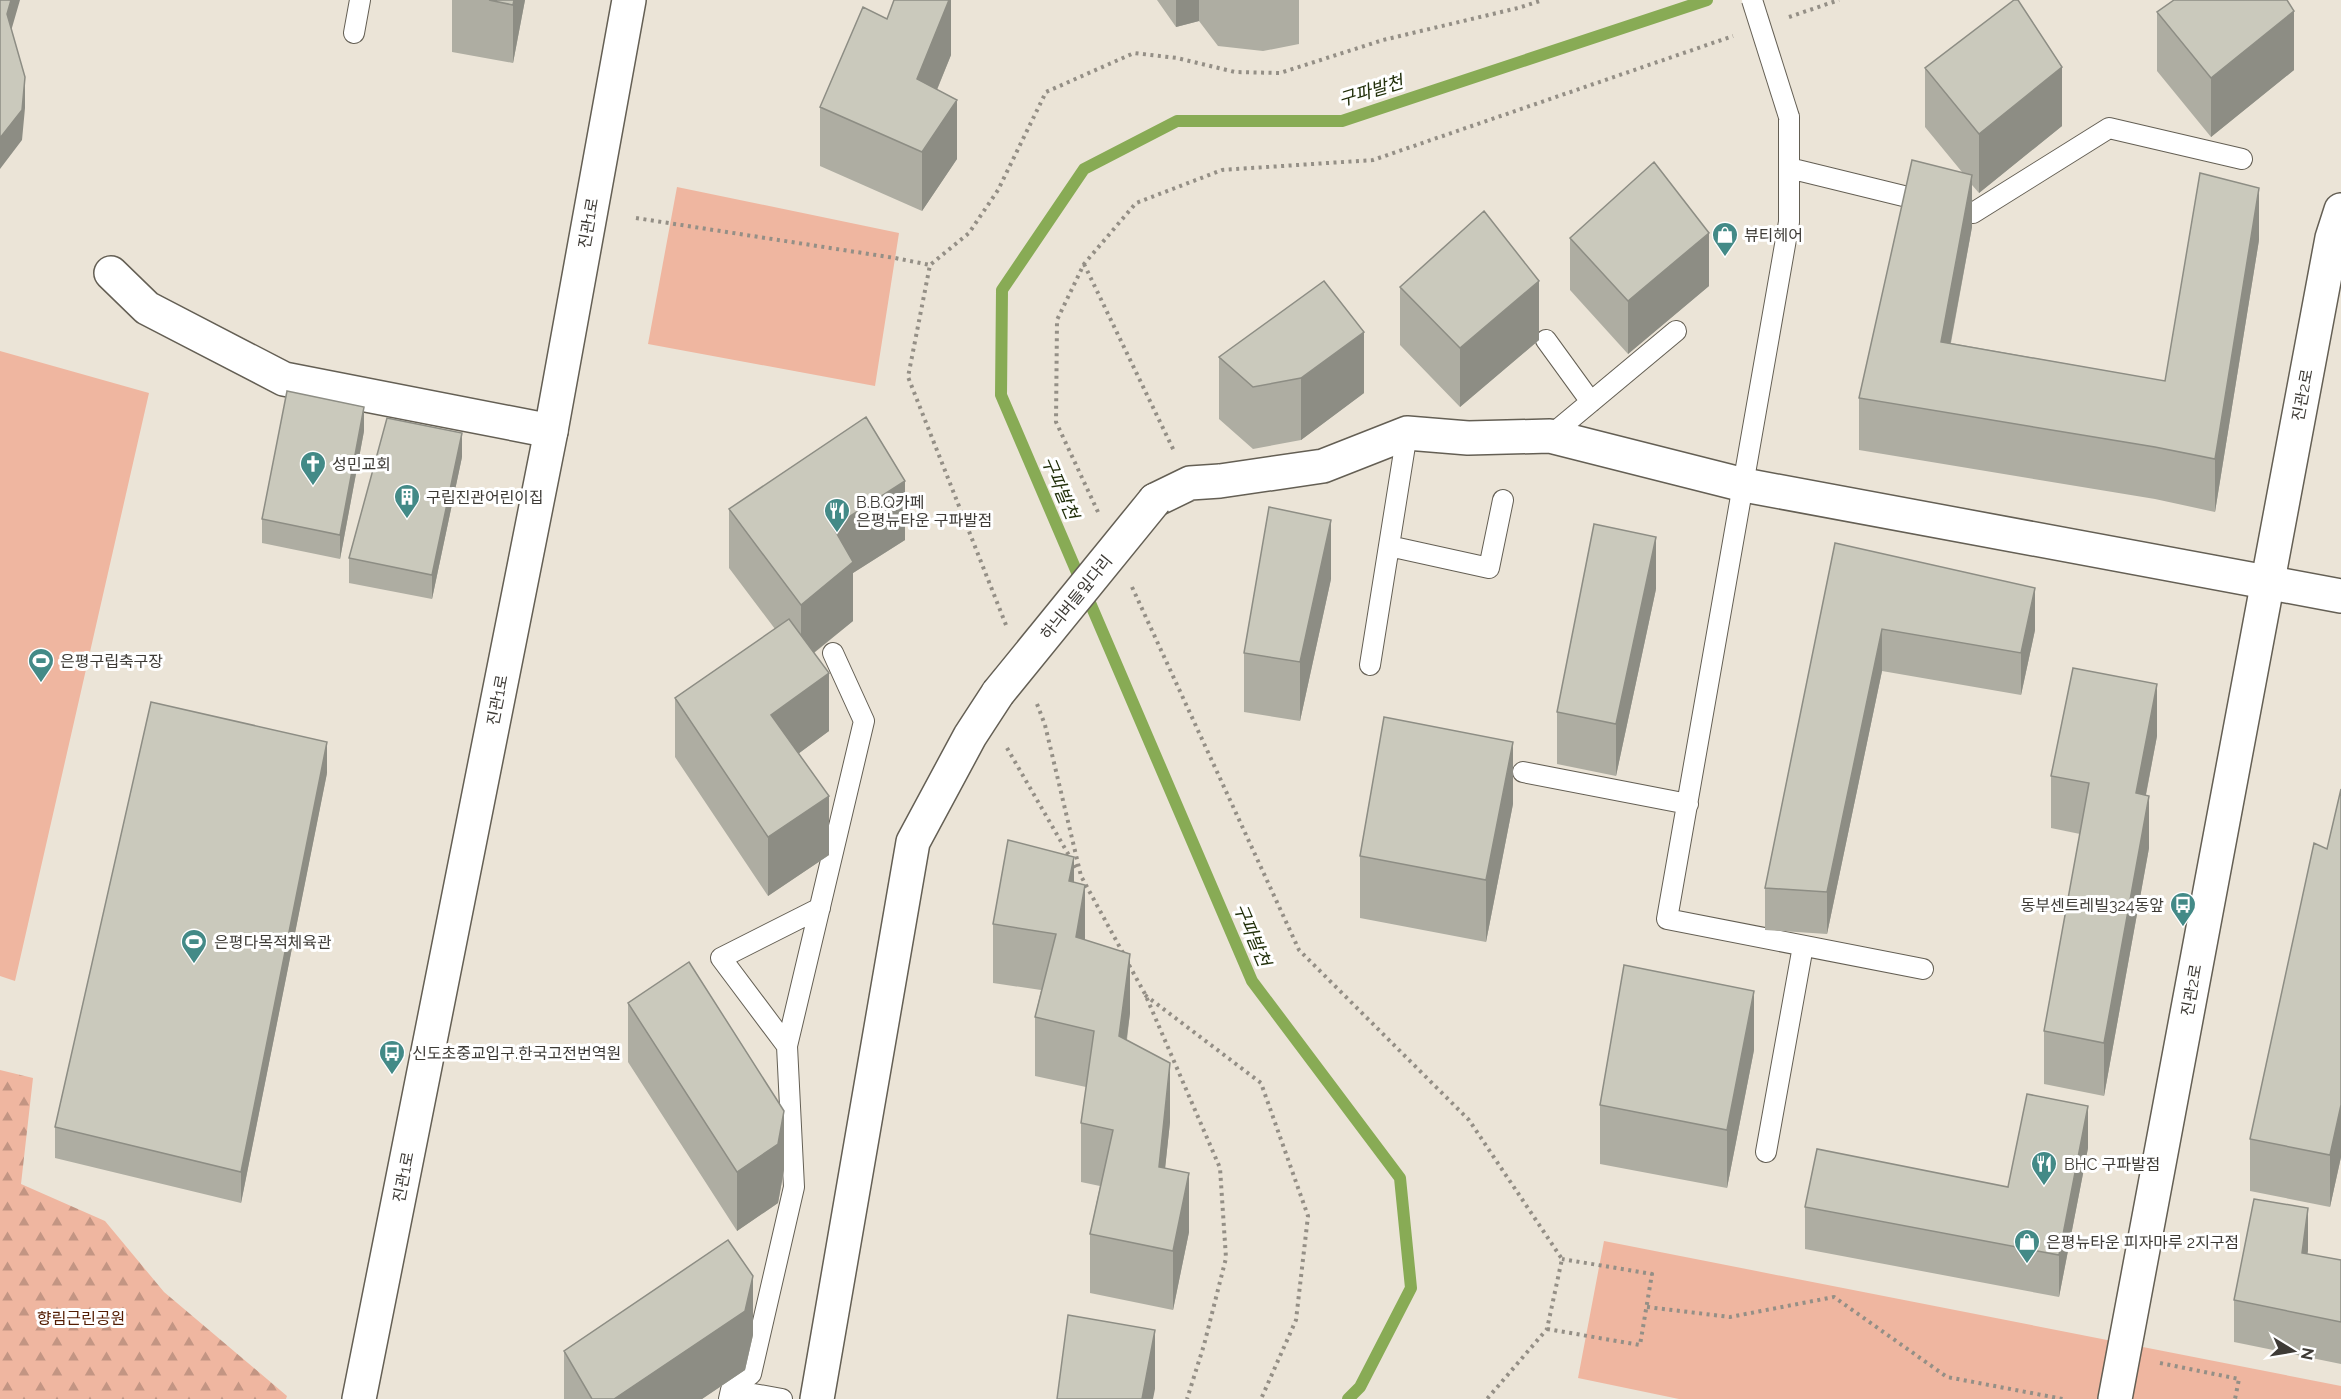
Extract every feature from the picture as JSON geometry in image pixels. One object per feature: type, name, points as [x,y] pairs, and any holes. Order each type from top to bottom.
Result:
[{"type":"street","name":"진관1로","points":[[358,1399],[551,431],[629,0]]},
{"type":"street","name":"진관2로","points":[[2115,1399],[2266,582],[2332,238],[2341,210]]},
{"type":"street","points":[[111,273],[147,308],[284,379],[551,431]]},
{"type":"street","points":[[1407,433],[1468,438],[1550,436],[1744,485],[2341,596]]},
{"type":"street","name":"하늬버들잎다리","points":[[818,1399],[913,842],[970,736],[998,693],[1155,500],[1190,483],[1220,481],[1323,465],[1407,433]]},
{"type":"lane","points":[[354,33],[360,0]]},
{"type":"lane","points":[[1752,0],[1789,117],[1789,222],[1667,920],[1923,969]]},
{"type":"lane","points":[[1789,168],[1973,213],[2109,128],[2242,159]]},
{"type":"lane","points":[[1550,436],[1676,331]]},
{"type":"lane","points":[[1546,340],[1591,402]]},
{"type":"lane","points":[[1371,665],[1407,433]]},
{"type":"lane","points":[[1389,546],[1489,568],[1503,500]]},
{"type":"lane","points":[[730,1394],[751,1374],[794,1187],[787,1046],[864,721],[833,653]]},
{"type":"lane","points":[[1523,772],[1688,804]]},
{"type":"lane","points":[[787,1046],[721,958],[820,908]]},
{"type":"lane","points":[[1766,1152],[1803,946]]},
{"type":"lane","points":[[730,1394],[782,1399]]},
{"type":"path","points":[[1784,19],[1839,0]]},
{"type":"path","points":[[1101,519],[1056,422],[1057,320],[1084,264],[1136,203],[1222,170],[1373,160],[1739,34]]},
{"type":"path","points":[[636,218],[930,265]]},
{"type":"path","points":[[1084,264],[1174,452]]},
{"type":"path","points":[[1131,584],[1299,950],[1469,1120],[1562,1259],[1547,1329],[1487,1399]]},
{"type":"path","points":[[1002,739],[1081,876]]},
{"type":"path","points":[[1145,994],[1261,1083],[1308,1216],[1296,1320],[1261,1399]]},
{"type":"path","points":[[1547,1329],[1640,1345],[1652,1274],[1562,1259]]},
{"type":"path","points":[[1647,1307],[1731,1317],[1834,1297],[1947,1377],[2063,1399]]},
{"type":"path","points":[[2157,1363],[2239,1379],[2235,1399]]},
{"type":"green space","points":[[677,187],[899,233],[875,386],[648,344]]},
{"type":"green space","name":"은평구립축구장","points":[[0,351],[149,393],[15,981],[0,976]]},
{"type":"green space","name":"향림근린공원","points":[[0,1070],[33,1078],[21,1184],[105,1221],[164,1292],[287,1396],[286,1399],[0,1399]]},
{"type":"green space","points":[[1604,1241],[2341,1386],[2341,1399],[1679,1399],[1578,1378]]},
{"type":"building","points":[[0,0],[11,0],[7,14],[25,77],[22,110],[0,138]]},
{"type":"building","points":[[489,0],[514,0],[513,5]]},
{"type":"building","points":[[894,0],[949,0],[917,79],[957,100],[922,152],[820,107],[863,7],[887,19]]},
{"type":"building","points":[[2014,0],[2018,0],[2062,67],[1979,134],[1925,68]]},
{"type":"building","points":[[2174,0],[2287,0],[2294,11],[2211,78],[2157,12]]},
{"type":"building","points":[[1912,160],[1972,175],[1941,342],[2165,381],[2200,173],[2259,188],[2215,459],[1859,398]]},
{"type":"building","points":[[1654,162],[1709,233],[1628,301],[1570,238]]},
{"type":"building","points":[[1484,211],[1539,281],[1460,348],[1400,287]]},
{"type":"building","points":[[1324,281],[1364,332],[1301,378],[1253,387],[1219,357]]},
{"type":"building","name":"성민교회","points":[[287,391],[364,407],[340,535],[262,519]]},
{"type":"building","points":[[866,417],[905,481],[833,527],[853,562],[801,605],[729,509]]},
{"type":"building","name":"구립진관어린이집","points":[[387,418],[462,433],[432,575],[349,558]]},
{"type":"building","points":[[1269,507],[1331,520],[1300,662],[1244,653]]},
{"type":"building","points":[[1594,524],[1656,537],[1616,724],[1557,712]]},
{"type":"building","points":[[1835,543],[2035,588],[2021,653],[1882,629],[1827,892],[1765,888]]},
{"type":"building","points":[[789,619],[829,673],[771,715],[829,796],[768,837],[675,698]]},
{"type":"building","points":[[2073,668],[2157,684],[2136,793],[2149,796],[2104,1043],[2044,1031],[2089,783],[2051,776]]},
{"type":"building","name":"은평다목적체육관","points":[[151,702],[327,742],[241,1172],[55,1127]]},
{"type":"building","points":[[1384,717],[1513,742],[1486,880],[1360,856]]},
{"type":"building","points":[[2341,789],[2341,1105],[2330,1155],[2250,1139],[2314,843],[2327,849]]},
{"type":"building","points":[[1008,840],[1074,857],[1069,881],[1085,885],[1076,937],[1130,954],[1119,1036],[1170,1063],[1159,1167],[1189,1173],[1173,1251],[1090,1234],[1113,1130],[1081,1123],[1094,1031],[1035,1017],[1056,934],[993,924]]},
{"type":"building","points":[[689,962],[784,1111],[778,1144],[737,1172],[628,1003]]},
{"type":"building","points":[[1624,965],[1754,991],[1727,1130],[1600,1105]]},
{"type":"building","points":[[2027,1094],[2088,1106],[2059,1255],[1805,1207],[1817,1149],[2008,1187]]},
{"type":"building","points":[[2254,1199],[2308,1208],[2302,1253],[2341,1260],[2341,1322],[2234,1300]]},
{"type":"building","points":[[728,1240],[753,1276],[745,1311],[614,1399],[592,1399],[564,1351]]},
{"type":"building","points":[[1068,1315],[1155,1330],[1142,1399],[1057,1399]]},
{"type":"waterway","name":"구파발천","points":[[1348,1399],[1360,1387],[1411,1288],[1400,1178],[1252,981],[1001,395],[1002,290],[1084,169],[1177,121],[1342,121],[1707,0]]},
{"type":"place","name":"뷰티헤어","points":[[1725,258]]},
{"type":"place","name":"성민교회","points":[[313,487]]},
{"type":"place","name":"구립진관어린이집","points":[[407,520]]},
{"type":"place","name":"B.B.Q카페 은평뉴타운 구파발점","points":[[837,534]]},
{"type":"place","name":"은평구립축구장","points":[[41,684]]},
{"type":"place","name":"동부센트레빌324동앞","points":[[2183,928]]},
{"type":"place","name":"은평다목적체육관","points":[[194,965]]},
{"type":"place","name":"신도초중교입구.한국고전번역원","points":[[392,1076]]},
{"type":"place","name":"BHC 구파발점","points":[[2044,1187]]},
{"type":"place","name":"은평뉴타운 피자마루 2지구점","points":[[2027,1265]]}]
